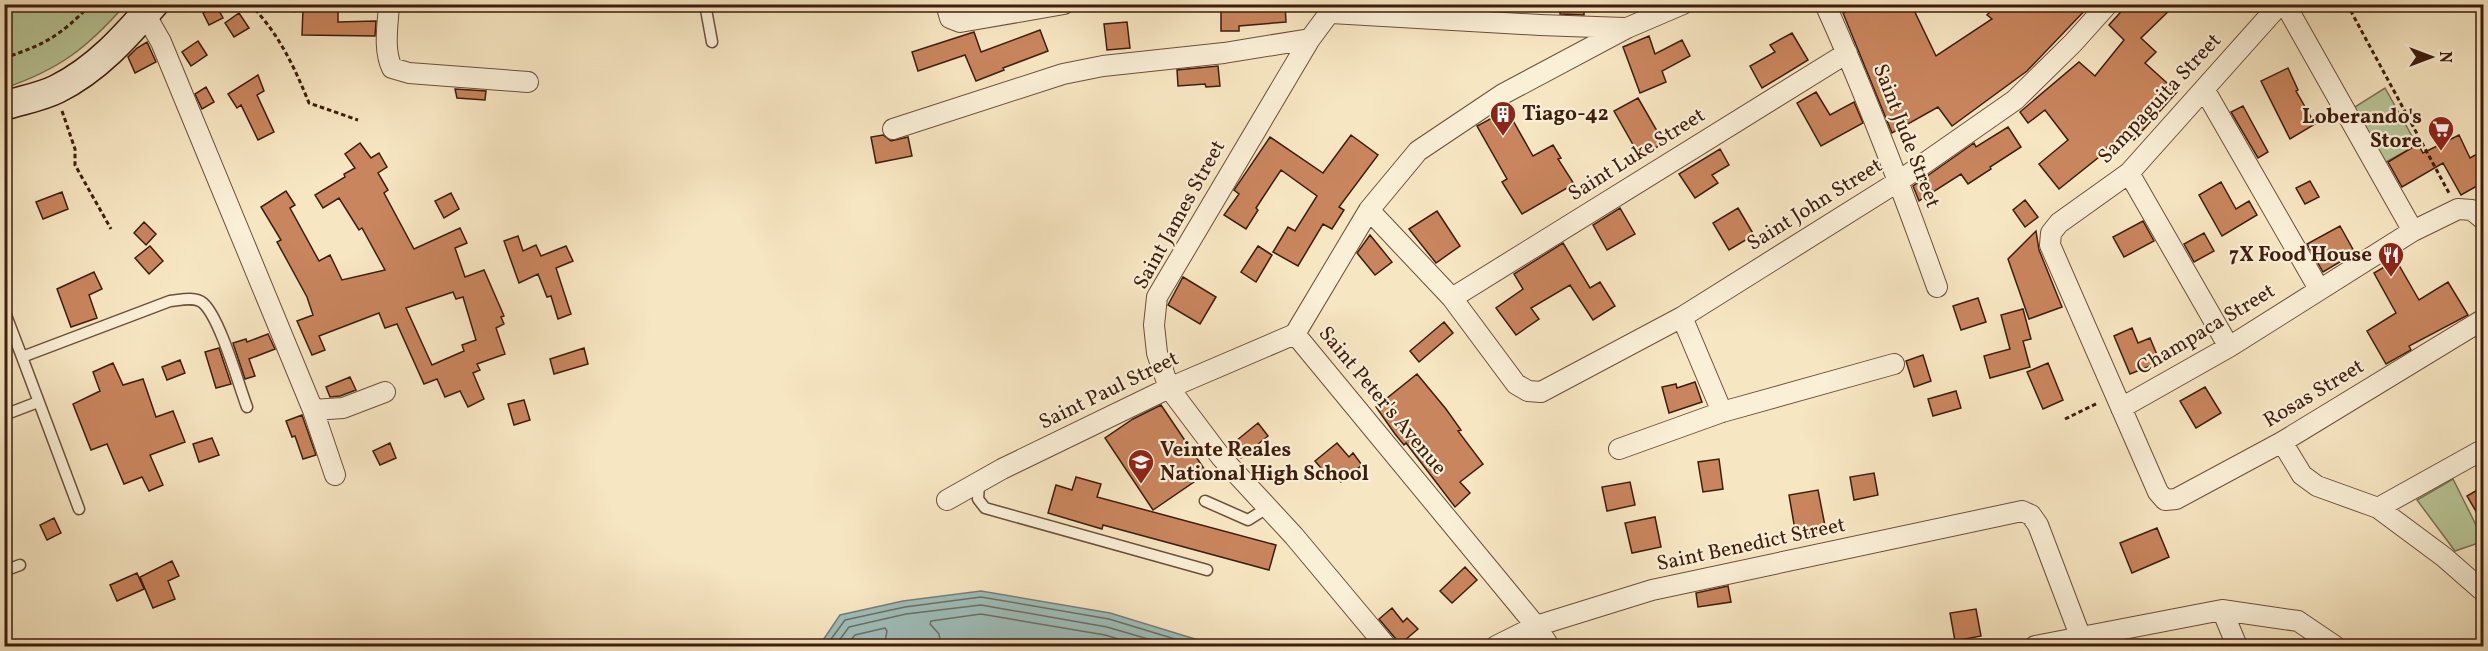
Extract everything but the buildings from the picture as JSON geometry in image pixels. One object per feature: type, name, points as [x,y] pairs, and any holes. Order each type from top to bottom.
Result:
[{"type":"street","points":[[389,4],[387,59],[392,68],[409,73],[528,82]]},
{"type":"street","points":[[946,4],[950,18],[960,22],[1064,4]]},
{"type":"street","name":"Saint Peter's Avenue","points":[[1549,646],[1536,626],[1295,334],[1369,210],[1418,151],[1503,94],[1627,28],[1683,4]]},
{"type":"street","name":"Saint Jude Street","points":[[1825,4],[1899,181],[1937,287]]},
{"type":"street","name":"Saint John Street","points":[[1452,298],[1516,384],[1528,391],[1541,392],[1682,317],[1899,181],[2015,100],[2073,43],[2108,4]]},
{"type":"street","name":"Sampaguita Street","points":[[2119,401],[2050,245],[2051,233],[2060,223],[2129,173],[2280,4]]},
{"type":"street","points":[[2286,4],[2413,231]]},
{"type":"street","points":[[4,106],[56,90],[88,70],[116,46],[150,9],[161,42],[313,410],[335,475]]},
{"type":"street","points":[[1333,9],[1540,26],[1627,28]]},
{"type":"street","name":"Saint James Street","points":[[1333,9],[1310,39],[1157,297],[1154,325],[1157,353],[1169,388],[1221,457],[1294,536],[1386,646]]},
{"type":"street","points":[[893,129],[1063,74],[1103,66],[1224,53],[1310,39]]},
{"type":"street","name":"Saint Luke Street","points":[[1452,298],[1847,52]]},
{"type":"street","points":[[2204,89],[2319,290]]},
{"type":"street","points":[[2129,173],[2229,347]]},
{"type":"street","points":[[1369,210],[1452,298]]},
{"type":"street","name":"Champaca Street","points":[[2119,401],[2229,347],[2413,231],[2471,213]]},
{"type":"street","points":[[1682,317],[1722,412]]},
{"type":"street","name":"Rosas Street","points":[[2119,401],[2158,492],[2165,500],[2176,499],[2282,442],[2484,318]]},
{"type":"street","name":"Saint Paul Street","points":[[947,500],[1002,469],[1169,388],[1295,334]]},
{"type":"street","points":[[1619,449],[1722,412],[1894,364]]},
{"type":"street","points":[[313,410],[343,408],[385,392]]},
{"type":"street","points":[[2282,442],[2302,475],[2317,486],[2378,508],[2444,557],[2484,592]]},
{"type":"street","points":[[2378,508],[2484,449]]},
{"type":"street","name":"Saint Benedict Street","points":[[1496,646],[1536,626],[1652,591],[2022,511],[2031,515],[2038,525],[2082,642]]},
{"type":"street","points":[[2222,610],[2237,646]]},
{"type":"street","points":[[2035,646],[2082,642],[2222,610],[2298,621],[2335,646]]},
{"type":"lane","points":[[705,4],[712,42]]},
{"type":"lane","points":[[22,357],[170,301],[193,299],[202,302],[215,321],[247,407]]},
{"type":"lane","points":[[4,310],[79,509]]},
{"type":"lane","points":[[4,415],[38,402]]},
{"type":"lane","points":[[979,484],[980,503],[989,510],[1207,570]]},
{"type":"lane","points":[[1205,501],[1248,520],[1267,508]]},
{"type":"lane","points":[[4,571],[20,565]]},
{"type":"path","points":[[4,58],[40,46],[69,28],[91,4]]},
{"type":"path","points":[[250,4],[269,24],[293,63],[309,104],[358,120]]},
{"type":"path","points":[[2347,4],[2471,213]]},
{"type":"path","points":[[56,90],[75,149],[75,165],[111,229]]},
{"type":"path","points":[[2065,419],[2119,401]]},
{"type":"green space","points":[[5,4],[125,5],[98,33],[71,56],[42,73],[5,88]]},
{"type":"green space","points":[[2385,88],[2417,145],[2377,167],[2350,110]]},
{"type":"green space","points":[[2453,479],[2484,541],[2455,551],[2417,500]]},
{"type":"water","points":[[981,591],[1110,613],[1218,646],[957,646],[909,643],[900,646],[819,646],[840,615],[903,601]]},
{"type":"place","name":"Tiago-42","points":[[1503,137]]},
{"type":"place","name":"Loberando's Store","points":[[2441,152]]},
{"type":"place","name":"7X Food House","points":[[2391,278]]},
{"type":"place","name":"Veinte Reales National High School","points":[[1141,485]]}]
